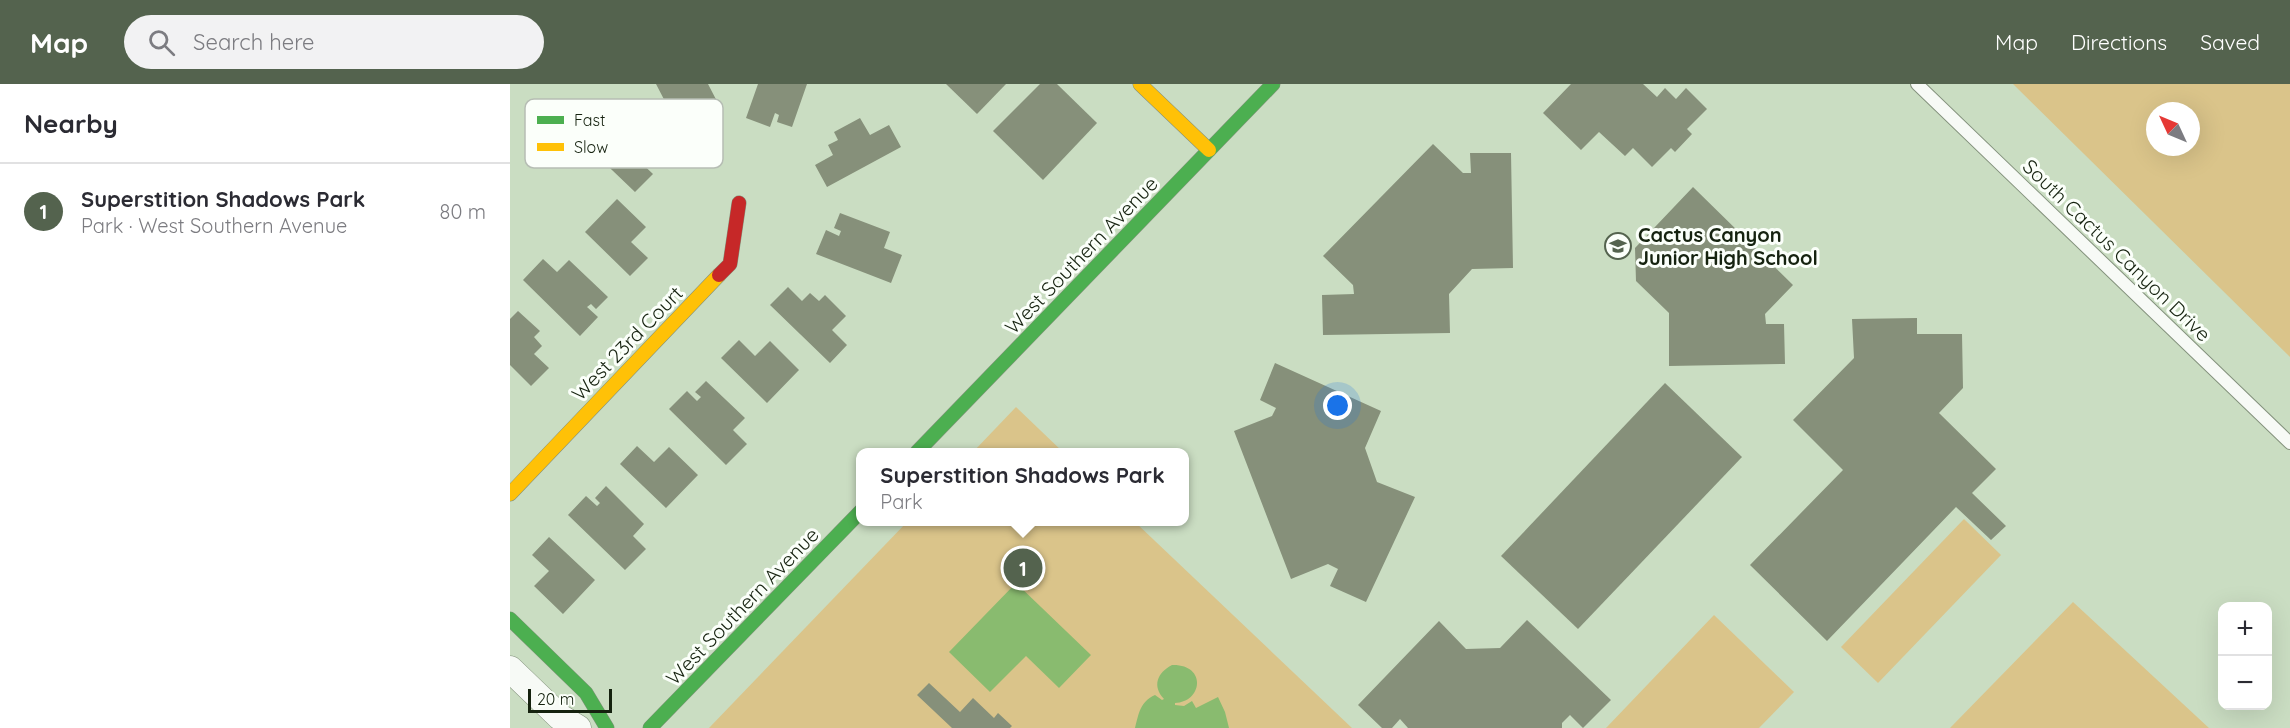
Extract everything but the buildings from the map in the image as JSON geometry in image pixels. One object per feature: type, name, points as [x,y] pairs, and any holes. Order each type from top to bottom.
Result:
[{"type":"main road","points":[[1140,84],[1209,150]]},
{"type":"main road","name":"West Southern Avenue","points":[[922,448],[1273,84]]},
{"type":"main road","name":"West 23rd Court","points":[[510,494],[730,264],[739,203]]},
{"type":"main road","name":"West Southern Avenue","points":[[650,728],[856,516]]},
{"type":"main road","points":[[510,619],[586,693],[607,728]]},
{"type":"street","points":[[510,669],[560,717],[578,728]]},
{"type":"lane","name":"South Cactus Canyon Drive","points":[[1917,84],[2290,443]]},
{"type":"shaded area","points":[[2013,84],[2290,84],[2290,357]]},
{"type":"shaded area","points":[[1016,407],[1059,448],[977,448]]},
{"type":"shaded area","points":[[1964,519],[2001,555],[1878,683],[1841,647]]},
{"type":"shaded area","points":[[903,526],[1139,526],[1352,728],[709,728]]},
{"type":"shaded area","points":[[1016,583],[1091,655],[1059,688],[1026,656],[990,692],[949,652]]},
{"type":"shaded area","points":[[2073,602],[2209,728],[1950,728]]},
{"type":"shaded area","points":[[1714,615],[1794,692],[1759,728],[1606,728]]},
{"type":"shaded area","points":[[1172,665],[1183,666],[1191,670],[1196,676],[1197,683],[1196,690],[1191,696],[1175,705],[1184,706],[1192,701],[1196,708],[1218,697],[1229,728],[1135,728],[1141,708],[1146,701],[1155,695],[1164,699],[1158,689],[1158,680],[1163,672]]},
{"type":"traffic: fast","points":[[921,448],[1273,84]]},
{"type":"traffic: fast","points":[[650,728],[856,516]]},
{"type":"traffic: fast","points":[[510,619],[586,693],[607,728]]},
{"type":"traffic: slow","points":[[1140,84],[1209,150]]},
{"type":"traffic: slow","points":[[510,494],[719,275]]},
{"type":"traffic: jam","points":[[719,275],[730,264],[739,203]]},
{"type":"place","name":"Cactus Canyon Junior High School","points":[[1618,246]]},
{"type":"place","name":"Superstition Shadows Park","points":[[1023,568]]}]
